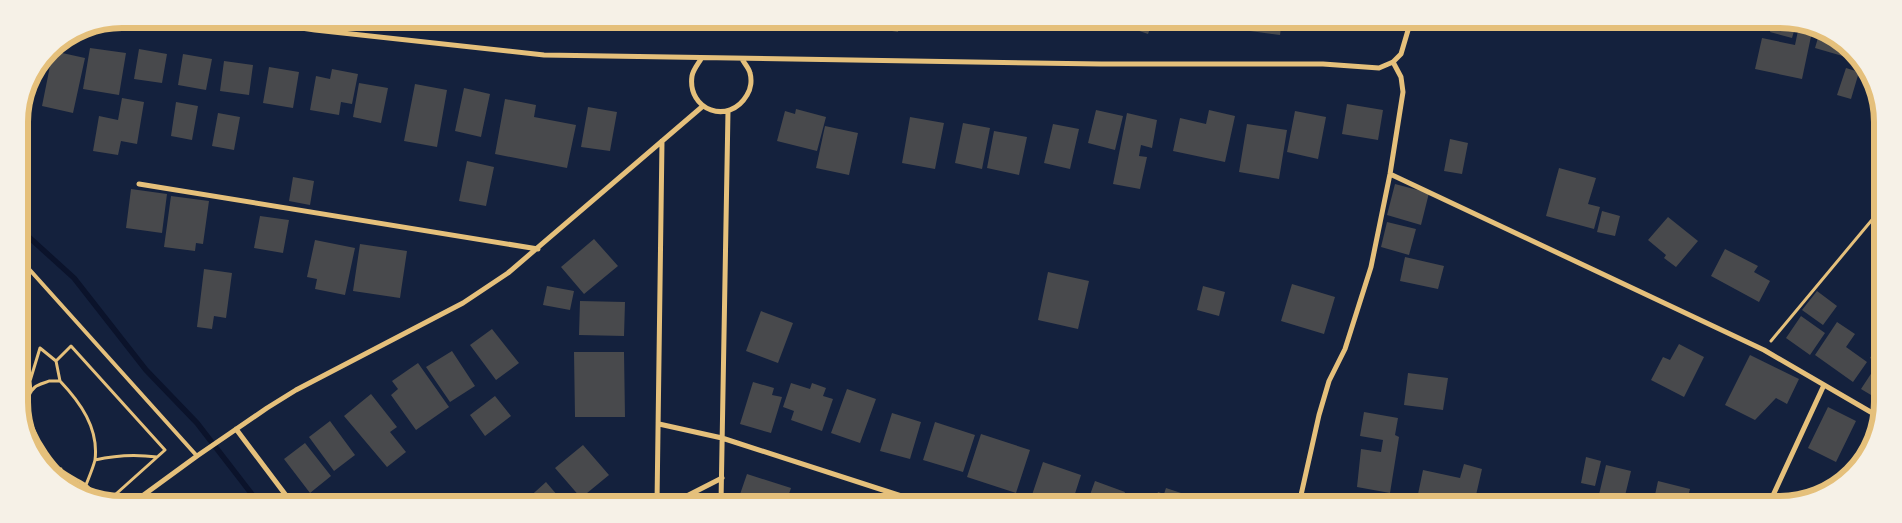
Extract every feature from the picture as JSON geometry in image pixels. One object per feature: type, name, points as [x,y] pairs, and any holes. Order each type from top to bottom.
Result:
[{"type":"street","points":[[301,28],[534,54],[701,59],[1101,64],[1323,64],[1379,68],[1393,62],[1402,54],[1409,28]]},
{"type":"street","points":[[701,59],[692,74],[693,92],[704,106],[715,112],[728,111],[742,104],[751,90],[750,73],[742,59]]},
{"type":"street","points":[[1301,495],[1319,415],[1329,381],[1344,349],[1371,267],[1390,174],[1403,92],[1401,78],[1393,62]]},
{"type":"street","points":[[142,496],[205,450],[296,390],[463,303],[508,273],[704,106]]},
{"type":"street","points":[[721,496],[728,111]]},
{"type":"street","points":[[658,496],[662,141]]},
{"type":"street","points":[[1390,174],[1764,350],[1874,414]]},
{"type":"street","points":[[140,184],[538,249]]},
{"type":"street","points":[[1772,495],[1824,385]]},
{"type":"street","points":[[658,424],[722,438],[900,496]]},
{"type":"street","points":[[236,429],[286,496]]},
{"type":"street","points":[[687,496],[722,478]]},
{"type":"lane","points":[[28,268],[197,456]]},
{"type":"path","points":[[1764,350],[1874,217]]},
{"type":"path","points":[[56,361],[71,346],[165,450],[114,495]]},
{"type":"path","points":[[28,402],[31,393],[30,381],[40,348],[56,361],[60,381],[78,400],[89,419],[94,445],[94,460],[84,488]]},
{"type":"path","points":[[31,393],[40,384],[49,381],[60,381]]},
{"type":"path","points":[[28,412],[31,426],[44,448],[61,469],[94,492]]},
{"type":"path","points":[[94,460],[122,455],[157,457]]},
{"type":"path","points":[[56,469],[61,469]]},
{"type":"building","points":[[874,28],[899,28],[898,32]]},
{"type":"building","points":[[1131,28],[1150,28],[1148,34]]},
{"type":"building","points":[[1235,28],[1281,28],[1280,35]]},
{"type":"building","points":[[1771,28],[1795,29],[1792,38],[1770,32]]},
{"type":"building","points":[[1798,29],[1812,32],[1802,79],[1755,69],[1762,38],[1795,45]]},
{"type":"building","points":[[1819,35],[1833,43],[1847,55],[1846,57],[1815,48]]},
{"type":"building","points":[[90,48],[126,53],[119,95],[83,89]]},
{"type":"building","points":[[139,49],[167,54],[162,83],[134,79]]},
{"type":"building","points":[[58,52],[85,58],[73,113],[42,106],[51,59],[55,55]]},
{"type":"building","points":[[183,54],[212,59],[206,90],[178,85]]},
{"type":"building","points":[[224,61],[253,65],[249,95],[220,91]]},
{"type":"building","points":[[269,67],[299,72],[293,108],[263,103]]},
{"type":"building","points":[[1846,68],[1859,72],[1851,99],[1837,95]]},
{"type":"building","points":[[332,69],[358,74],[352,104],[341,102],[339,115],[310,110],[316,76],[330,79]]},
{"type":"building","points":[[359,83],[388,88],[381,123],[353,117]]},
{"type":"building","points":[[415,84],[447,90],[437,147],[404,141]]},
{"type":"building","points":[[464,88],[490,94],[481,137],[455,131]]},
{"type":"building","points":[[122,98],[144,102],[137,144],[121,141],[118,155],[93,151],[99,116],[118,120]]},
{"type":"building","points":[[505,99],[536,105],[534,117],[576,125],[567,168],[495,154]]},
{"type":"building","points":[[176,102],[198,106],[192,140],[171,136]]},
{"type":"building","points":[[1347,104],[1383,110],[1378,140],[1342,134]]},
{"type":"building","points":[[588,107],[617,112],[610,151],[581,147]]},
{"type":"building","points":[[796,109],[826,117],[817,151],[777,141],[785,111],[795,114]]},
{"type":"building","points":[[1096,110],[1123,116],[1115,150],[1088,143]]},
{"type":"building","points":[[1209,110],[1235,116],[1225,162],[1173,151],[1180,118],[1206,124]]},
{"type":"building","points":[[1295,111],[1326,117],[1318,159],[1287,152]]},
{"type":"building","points":[[218,113],[240,117],[234,150],[212,146]]},
{"type":"building","points":[[1127,113],[1157,120],[1152,148],[1141,145],[1139,156],[1147,157],[1140,189],[1113,184]]},
{"type":"building","points":[[910,117],[944,123],[935,169],[902,163]]},
{"type":"building","points":[[963,123],[990,128],[982,169],[955,163]]},
{"type":"building","points":[[1053,124],[1079,129],[1070,169],[1044,163]]},
{"type":"building","points":[[1247,124],[1287,130],[1279,179],[1239,172]]},
{"type":"building","points":[[825,126],[858,133],[849,175],[816,168]]},
{"type":"building","points":[[994,131],[1027,137],[1019,175],[987,168]]},
{"type":"building","points":[[1450,139],[1468,143],[1462,174],[1444,171]]},
{"type":"building","points":[[467,161],[494,167],[486,206],[459,201]]},
{"type":"building","points":[[1559,168],[1596,178],[1588,204],[1600,207],[1594,229],[1546,216]]},
{"type":"building","points":[[293,177],[314,181],[310,205],[289,201]]},
{"type":"building","points":[[1395,184],[1429,193],[1421,225],[1387,215]]},
{"type":"building","points":[[131,189],[167,194],[162,233],[126,228]]},
{"type":"building","points":[[171,196],[209,201],[203,244],[196,243],[195,251],[164,247]]},
{"type":"building","points":[[1602,211],[1620,216],[1615,236],[1597,232]]},
{"type":"building","points":[[260,216],[289,220],[283,253],[254,248]]},
{"type":"building","points":[[1668,217],[1698,241],[1676,267],[1664,258],[1666,255],[1648,240]]},
{"type":"building","points":[[1387,222],[1416,229],[1409,255],[1381,247]]},
{"type":"building","points":[[594,239],[618,266],[584,294],[561,267]]},
{"type":"building","points":[[315,240],[355,248],[345,295],[315,289],[317,279],[307,277]]},
{"type":"building","points":[[360,244],[407,251],[400,298],[353,291]]},
{"type":"building","points":[[1725,249],[1758,266],[1754,272],[1770,281],[1759,302],[1711,276]]},
{"type":"building","points":[[1405,257],[1444,266],[1438,289],[1400,281]]},
{"type":"building","points":[[204,269],[232,273],[226,318],[214,316],[212,329],[197,327]]},
{"type":"building","points":[[1048,272],[1089,281],[1078,329],[1038,320]]},
{"type":"building","points":[[1292,284],[1335,297],[1324,334],[1281,321]]},
{"type":"building","points":[[547,286],[574,291],[570,310],[543,305]]},
{"type":"building","points":[[1203,286],[1225,292],[1219,316],[1197,310]]},
{"type":"building","points":[[1817,291],[1837,306],[1823,325],[1802,310]]},
{"type":"building","points":[[580,301],[625,302],[624,336],[579,335]]},
{"type":"building","points":[[761,311],[793,323],[778,363],[746,351]]},
{"type":"building","points":[[1801,316],[1825,333],[1810,355],[1786,338]]},
{"type":"building","points":[[1837,322],[1855,334],[1846,347],[1867,362],[1853,382],[1815,355]]},
{"type":"building","points":[[492,329],[519,363],[496,380],[470,345]]},
{"type":"building","points":[[1679,344],[1704,357],[1684,397],[1651,380],[1663,357],[1670,360]]},
{"type":"building","points":[[452,351],[475,386],[450,402],[426,367]]},
{"type":"building","points":[[1874,351],[1874,360],[1870,358]]},
{"type":"building","points":[[574,352],[624,352],[625,417],[575,417]]},
{"type":"building","points":[[1750,355],[1799,379],[1787,404],[1776,398],[1755,420],[1725,405]]},
{"type":"building","points":[[418,363],[449,407],[416,430],[391,395],[398,389],[392,381]]},
{"type":"building","points":[[1874,369],[1874,397],[1861,389]]},
{"type":"building","points":[[1408,373],[1448,378],[1443,410],[1404,405]]},
{"type":"building","points":[[753,382],[774,388],[772,395],[782,397],[771,433],[740,424]]},
{"type":"building","points":[[791,383],[810,389],[812,383],[826,388],[823,396],[833,399],[822,431],[791,420],[794,411],[783,407]]},
{"type":"building","points":[[847,389],[876,399],[860,443],[831,433]]},
{"type":"building","points":[[371,394],[397,427],[390,432],[406,452],[387,467],[344,416]]},
{"type":"building","points":[[495,396],[511,416],[485,436],[470,415]]},
{"type":"building","points":[[1828,407],[1856,421],[1836,462],[1808,448]]},
{"type":"building","points":[[1364,412],[1398,418],[1395,435],[1399,437],[1390,493],[1357,487],[1361,449],[1381,452],[1383,440],[1360,436]]},
{"type":"building","points":[[892,413],[921,422],[910,459],[880,451]]},
{"type":"building","points":[[330,421],[355,455],[334,471],[309,437]]},
{"type":"building","points":[[935,422],[975,435],[963,472],[923,460]]},
{"type":"building","points":[[981,434],[1030,450],[1016,493],[967,477]]},
{"type":"building","points":[[305,443],[331,476],[310,493],[284,459]]},
{"type":"building","points":[[583,445],[609,475],[584,496],[579,496],[555,468]]},
{"type":"building","points":[[1586,457],[1601,461],[1595,486],[1581,483]]},
{"type":"building","points":[[1043,462],[1081,475],[1074,495],[1032,495]]},
{"type":"building","points":[[1464,464],[1482,469],[1476,495],[1418,495],[1423,470],[1460,478]]},
{"type":"building","points":[[1606,465],[1631,471],[1625,495],[1599,495]]},
{"type":"building","points":[[747,474],[791,488],[788,496],[740,496]]},
{"type":"building","points":[[1095,481],[1125,492],[1124,495],[1090,495]]},
{"type":"building","points":[[1658,481],[1690,489],[1689,493],[1697,495],[1655,495]]},
{"type":"building","points":[[546,482],[558,496],[531,496]]},
{"type":"building","points":[[1166,488],[1187,495],[1157,495],[1158,492],[1164,494]]},
{"type":"waterway","points":[[28,236],[74,278],[146,370],[197,423],[253,496]]}]
